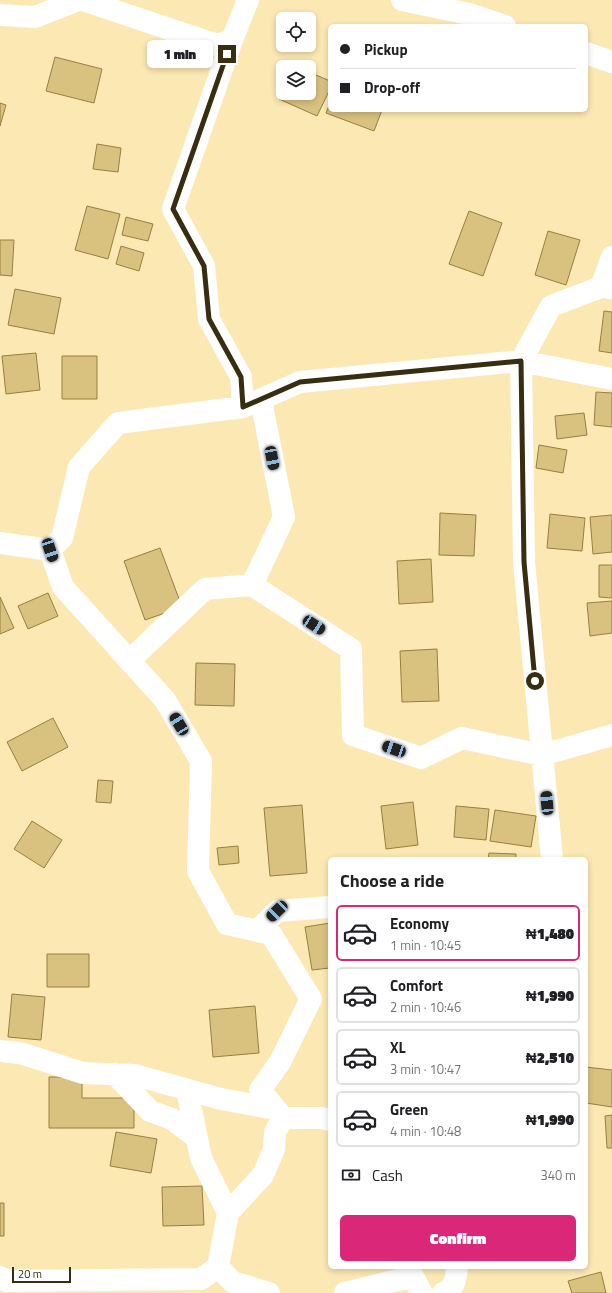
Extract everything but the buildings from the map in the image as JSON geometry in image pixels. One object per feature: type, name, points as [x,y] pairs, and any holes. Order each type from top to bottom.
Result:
[{"type":"street","points":[[0,15],[35,17],[78,0]]},
{"type":"street","points":[[83,0],[217,45],[232,40]]},
{"type":"street","points":[[248,0],[232,40],[173,209],[204,266],[209,319],[241,377],[252,403],[284,518],[252,585]]},
{"type":"street","points":[[402,0],[471,7],[501,24]]},
{"type":"street","points":[[588,54],[612,62]]},
{"type":"street","points":[[552,857],[524,562],[521,361],[551,306],[606,288],[612,257]]},
{"type":"street","points":[[50,550],[62,538],[79,467],[118,423],[252,403],[300,382],[521,361],[612,379]]},
{"type":"street","points":[[0,543],[50,550]]},
{"type":"street","points":[[50,550],[63,588],[165,700],[201,761],[198,871],[227,924],[271,934],[311,999],[280,1062],[260,1090],[279,1114]]},
{"type":"street","points":[[129,661],[205,589],[252,585],[351,649],[353,735],[421,758],[462,738],[542,755],[612,735]]},
{"type":"street","points":[[257,930],[277,911],[328,906]]},
{"type":"street","points":[[0,1050],[20,1053],[83,1073],[135,1075],[279,1114],[328,1120]]},
{"type":"street","points":[[115,1074],[150,1111],[172,1119],[197,1138]]},
{"type":"street","points":[[187,1090],[201,1158],[228,1213]]},
{"type":"street","points":[[0,1277],[6,1281],[201,1279],[218,1267],[228,1213],[263,1175],[274,1149],[275,1132],[279,1114]]},
{"type":"street","points":[[218,1267],[233,1282],[253,1291]]},
{"type":"street","points":[[443,1293],[447,1291],[455,1282],[457,1269]]},
{"type":"street","points":[[345,1293],[406,1278],[415,1278]]},
{"type":"route","points":[[227,54],[173,209],[204,266],[209,319],[241,377],[243,407],[300,382],[521,361],[524,562],[535,681]]}]
